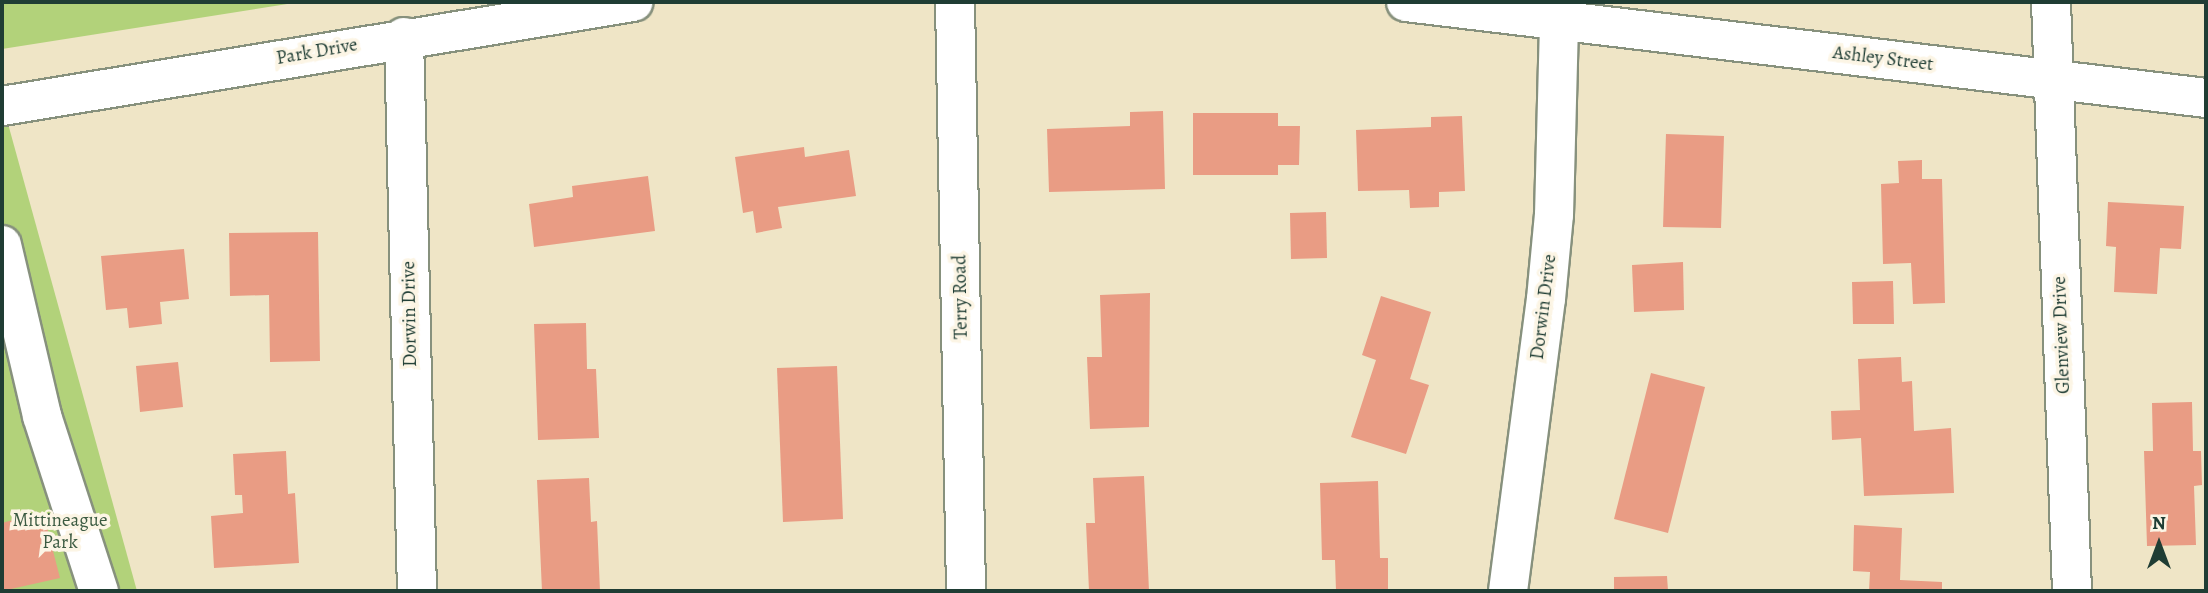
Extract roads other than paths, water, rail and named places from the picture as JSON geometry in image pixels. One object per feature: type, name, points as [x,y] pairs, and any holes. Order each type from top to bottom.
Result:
[{"type":"street","name":"Park Drive","points":[[2,106],[404,37],[633,2]]},
{"type":"street","name":"Terry Road","points":[[956,2],[966,591]]},
{"type":"street","name":"Ashley Street","points":[[1406,2],[1503,8],[1559,20],[2206,98]]},
{"type":"street","name":"Glenview Drive","points":[[2050,2],[2071,591]]},
{"type":"street","name":"Dorwin Drive","points":[[1508,591],[1546,299],[1554,215],[1559,20]]},
{"type":"street","name":"Dorwin Drive","points":[[404,37],[416,591]]},
{"type":"street","points":[[2,245],[42,416],[99,591]]},
{"type":"park label","name":"Mittineague Park","points":[[60,532]]}]
